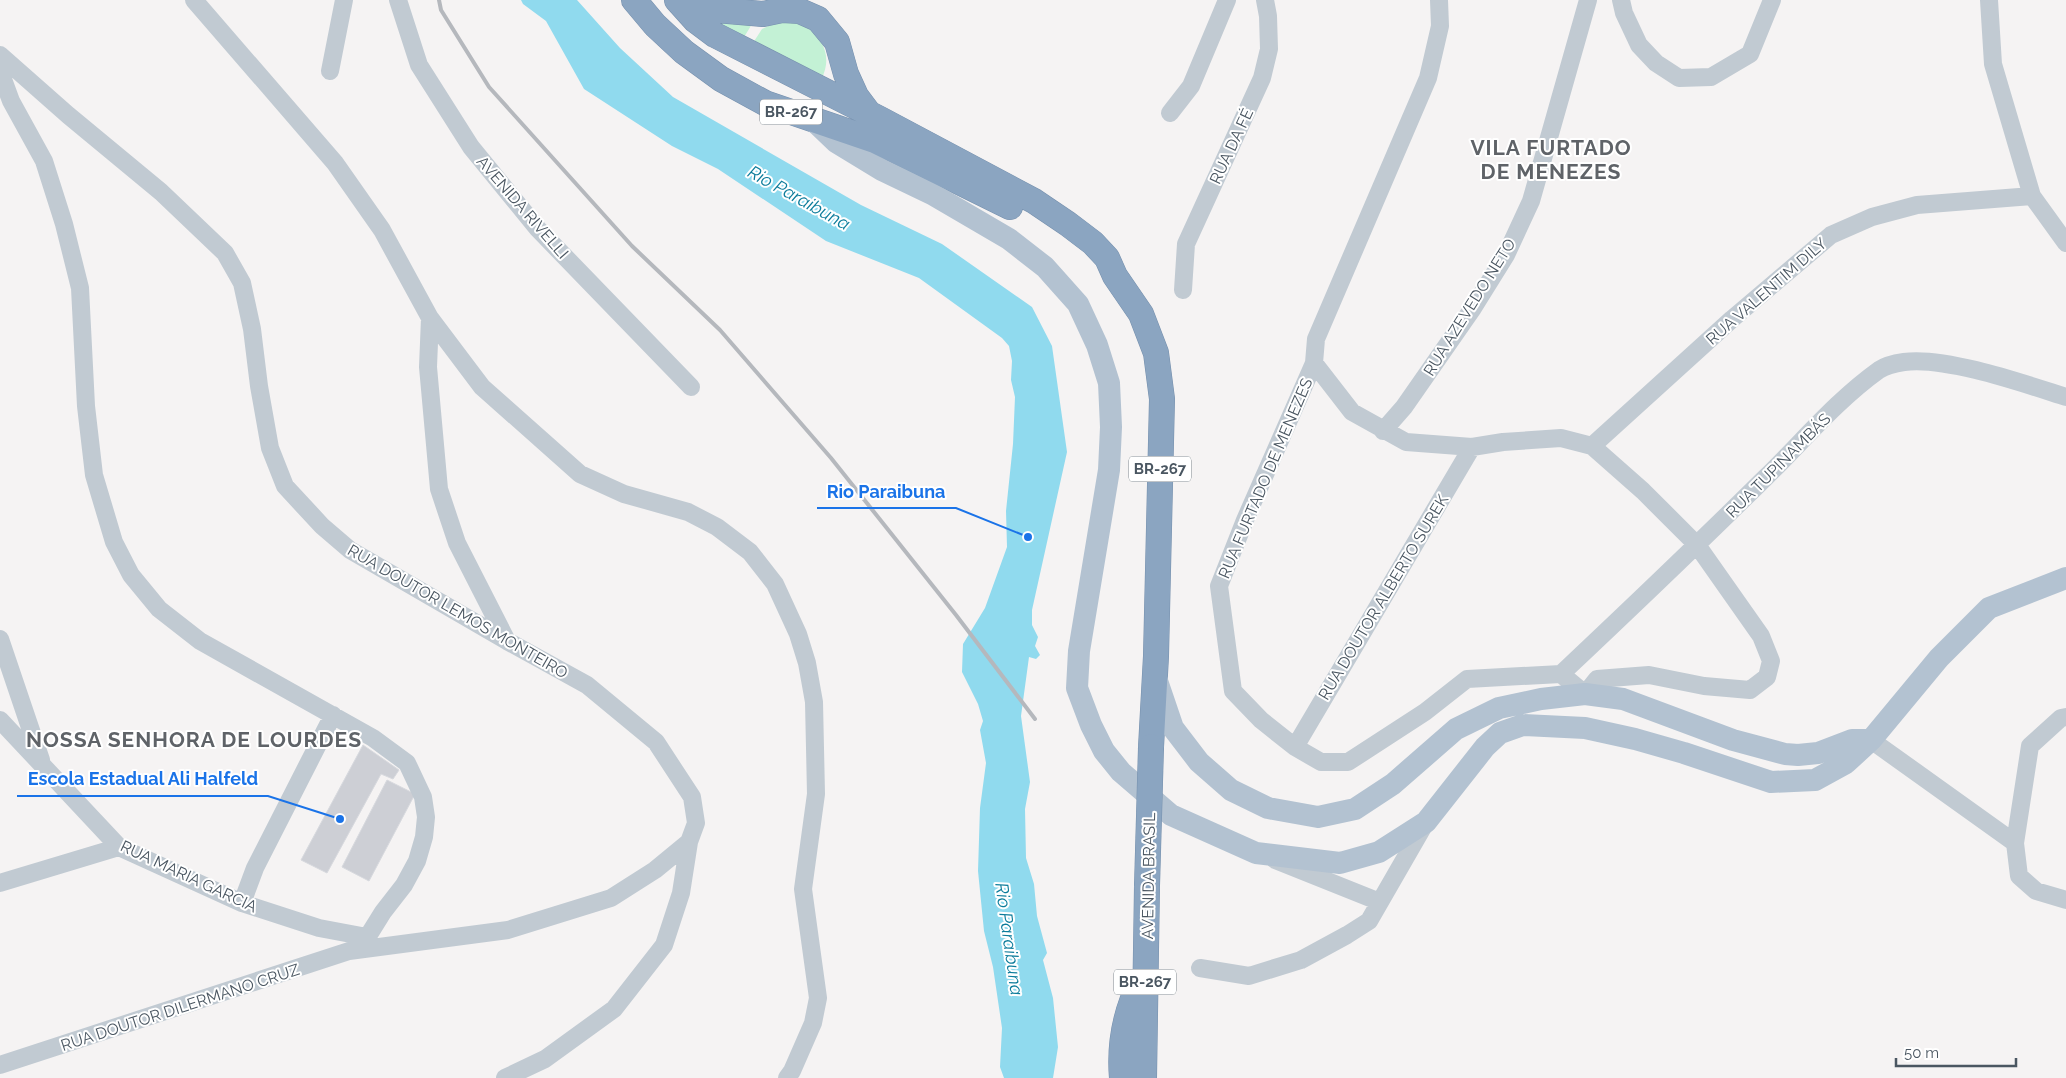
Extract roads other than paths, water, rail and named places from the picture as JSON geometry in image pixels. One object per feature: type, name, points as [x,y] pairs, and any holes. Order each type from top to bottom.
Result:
[{"type":"highway","name":"BR-267","points":[[634,0],[655,25],[684,52],[721,79],[765,103],[876,141],[983,184]]},
{"type":"highway","name":"BR-267","points":[[678,1],[695,20],[715,35],[868,112],[983,184],[1057,234],[1095,267],[1114,276],[1141,314],[1156,353],[1162,399],[1154,674]]},
{"type":"highway","points":[[678,1],[716,10],[763,14],[782,10],[800,11],[818,19],[837,42],[846,74],[856,96],[868,112]]},
{"type":"highway","points":[[741,49],[750,30],[763,14]]},
{"type":"highway","name":"BR-267","points":[[741,49],[743,76],[749,89],[765,103],[788,107],[803,106],[816,102],[827,91],[834,77],[840,52]]},
{"type":"highway","name":"AVENIDA BRASIL","points":[[1144,1078],[1147,886],[1154,674]]},
{"type":"highway","points":[[1122,1078],[1122,1031],[1128,1009],[1145,972]]},
{"type":"main road","points":[[813,120],[836,142],[882,170],[932,194],[1009,239],[1045,267],[1078,304],[1097,344],[1109,383],[1111,427],[1109,470],[1079,651],[1077,688],[1091,725],[1104,751],[1121,772],[1171,815],[1256,853],[1340,863],[1380,852],[1426,822],[1485,747],[1500,734],[1523,725],[1585,728],[1665,748],[1771,782],[1815,780],[1846,763],[1871,740],[1939,658],[1989,608],[2066,578]]},
{"type":"main road","points":[[1154,674],[1173,728],[1199,762],[1232,790],[1268,808],[1318,817],[1355,809],[1393,784],[1456,729],[1499,708],[1541,699],[1585,694],[1623,700],[1760,749],[1798,755],[1818,752],[1852,740],[1871,740]]},
{"type":"main road","points":[[1585,694],[1585,728]]},
{"type":"main road","points":[[1665,748],[1671,740],[1688,730],[1707,730]]},
{"type":"street","points":[[194,0],[335,163],[382,230],[430,318],[482,387],[580,474],[624,494],[688,512],[717,527],[750,552],[775,584],[800,641],[807,663],[815,711],[816,794],[803,889],[818,998],[813,1023],[787,1078]]},
{"type":"street","points":[[330,71],[344,0]]},
{"type":"street","name":"AVENIDA RIVELLI","points":[[398,0],[419,65],[471,147],[538,229],[691,387]]},
{"type":"street","points":[[1170,113],[1191,86],[1227,0]]},
{"type":"street","name":"RUA DA FÉ","points":[[1183,290],[1186,244],[1262,78],[1269,49],[1268,16],[1265,0]]},
{"type":"street","name":"RUA FURTADO DE MENEZES","points":[[1439,0],[1440,26],[1428,78],[1316,339],[1314,363],[1219,586],[1233,691],[1261,720],[1294,747],[1321,762],[1348,762],[1424,712],[1467,679],[1561,674]]},
{"type":"street","name":"RUA AZEVEDO NETO","points":[[1383,431],[1404,407],[1473,308],[1506,255],[1531,201],[1588,0]]},
{"type":"street","points":[[1621,0],[1624,13],[1639,45],[1656,63],[1679,78],[1711,77],[1750,54],[1772,0]]},
{"type":"street","points":[[1989,0],[1993,64],[2032,196],[2066,243]]},
{"type":"street","name":"RUA DOUTOR LEMOS MONTEIRO","points":[[0,55],[68,115],[161,192],[225,253],[242,283],[252,329],[259,386],[270,448],[285,486],[322,526],[350,550],[587,685],[656,742],[692,797],[696,823],[689,842],[681,893],[664,945],[614,1009],[544,1059],[505,1078]]},
{"type":"street","points":[[0,71],[11,100],[44,161],[64,224],[80,288],[86,406],[94,475],[114,542],[132,575],[160,610],[200,641],[373,738],[407,762],[423,797],[426,817],[424,837],[417,861],[404,884],[363,943]]},
{"type":"street","name":"RUA VALENTIM DILY","points":[[1592,446],[1732,319],[1830,235],[1872,217],[1917,204],[2032,196]]},
{"type":"street","points":[[430,318],[428,367],[439,489],[457,543],[508,641]]},
{"type":"street","name":"RUA TUPINAMBÁS","points":[[1561,674],[1697,545],[1848,395],[1881,368],[1904,362],[1925,361],[2015,381],[2066,397]]},
{"type":"street","points":[[1314,363],[1352,412],[1383,431],[1406,442],[1472,446],[1561,438],[1592,446],[1643,491],[1697,545],[1761,636],[1771,661],[1767,677],[1750,690],[1704,686],[1650,675],[1597,679],[1585,694],[1561,674]]},
{"type":"street","name":"RUA DOUTOR ALBERTO SUREK","points":[[1294,747],[1472,446]]},
{"type":"street","points":[[0,639],[42,765]]},
{"type":"street","points":[[242,904],[255,868],[332,715]]},
{"type":"street","points":[[2066,717],[2061,718],[2030,746],[2015,843],[2019,876],[2036,891],[2066,900]]},
{"type":"street","name":"RUA MARIA GARCIA","points":[[0,720],[119,847],[242,904],[363,943],[508,930],[611,898],[655,870],[689,842]]},
{"type":"street","points":[[1871,740],[2015,843]]},
{"type":"street","points":[[1200,968],[1249,976],[1301,960],[1347,936],[1369,920],[1426,822]]},
{"type":"street","points":[[0,883],[119,847]]},
{"type":"street","points":[[1256,853],[1380,902]]},
{"type":"street","name":"RUA DOUTOR DILERMANO CRUZ","points":[[0,1065],[363,943]]},
{"type":"water","name":"Rio Paraibuna","points":[[521,0],[577,0],[620,48],[673,97],[861,205],[942,244],[1032,307],[1052,346],[1067,452],[1032,610],[1032,625],[1038,637],[1035,646],[1040,655],[1036,659],[1029,657],[1021,716],[1030,782],[1025,809],[1026,858],[1034,884],[1037,916],[1047,953],[1043,960],[1053,998],[1058,1047],[1053,1078],[1004,1078],[1000,1067],[1002,1028],[993,967],[984,931],[978,871],[980,808],[986,763],[980,730],[983,721],[978,704],[962,672],[963,644],[985,608],[1007,547],[1006,511],[1013,444],[1015,397],[1011,380],[1012,361],[1009,346],[1002,338],[919,278],[826,241],[718,169],[672,146],[584,89],[546,21],[523,4]]},
{"type":"railway","points":[[439,0],[441,10],[489,87],[632,246],[720,330],[831,458],[956,615],[1035,719]]},
{"type":"place","name":"Rio Paraibuna","points":[[1028,537]]},
{"type":"place","name":"Escola Estadual Ali Halfeld","points":[[340,819]]},
{"type":"district","name":"VILA FURTADO DE MENEZES","points":[[1551,160]]},
{"type":"district","name":"NOSSA SENHORA DE LOURDES","points":[[194,740]]}]
